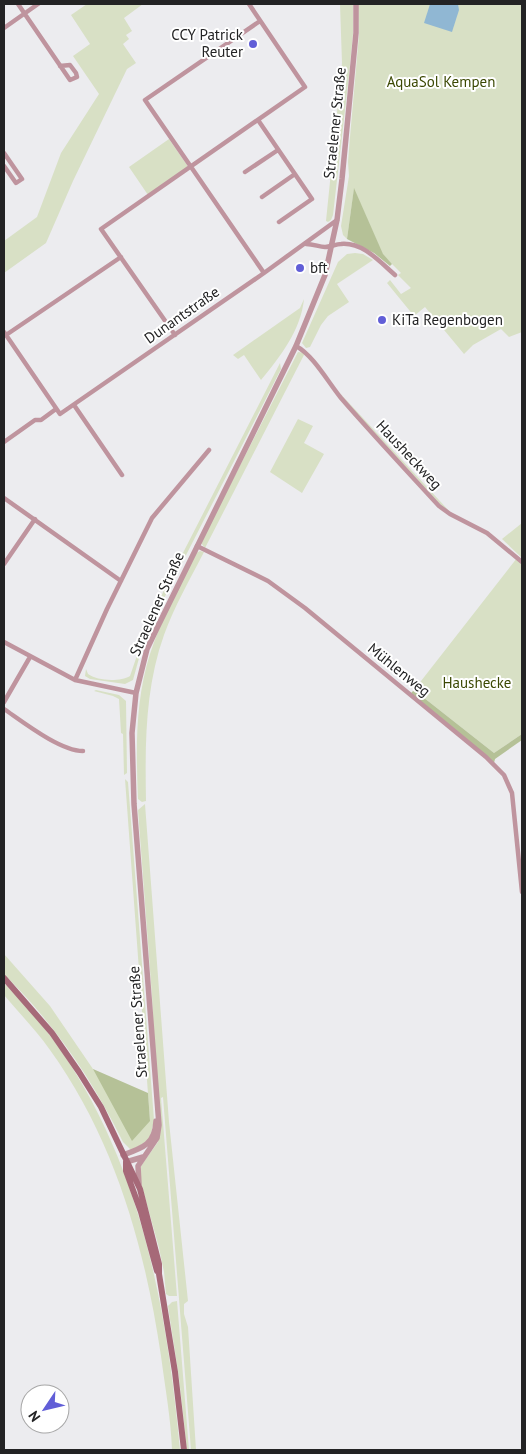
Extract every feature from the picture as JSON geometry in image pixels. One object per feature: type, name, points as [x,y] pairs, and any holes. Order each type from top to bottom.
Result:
[{"type":"main road","points":[[4,978],[37,1014],[67,1053],[101,1107],[123,1155]]},
{"type":"main road","name":"Straelener Straße","points":[[123,1155],[140,1188],[159,1264],[184,1450]]},
{"type":"main road","name":"Straelener Straße","points":[[126,1162],[126,1170],[141,1212],[155,1267],[159,1274]]},
{"type":"street","points":[[18,4],[60,66]]},
{"type":"street","points":[[4,28],[38,4]]},
{"type":"street","points":[[174,335],[101,229],[305,87],[248,4]]},
{"type":"street","name":"Straelener Straße","points":[[140,1188],[137,1169],[159,1134],[159,1114],[134,804],[132,733],[136,693],[148,649],[296,346],[325,275],[337,220],[352,88],[356,4]]},
{"type":"street","points":[[260,21],[145,100],[264,273]]},
{"type":"street","points":[[258,120],[312,199],[279,222]]},
{"type":"street","points":[[245,172],[278,150]]},
{"type":"street","points":[[4,153],[22,179],[16,183],[4,166]]},
{"type":"street","points":[[262,197],[295,174]]},
{"type":"street","name":"Dunantstraße","points":[[56,409],[60,414],[74,405],[337,220]]},
{"type":"street","points":[[304,244],[325,247],[343,243],[365,250],[395,275]]},
{"type":"street","points":[[4,442],[35,420],[41,420],[56,409],[5,334],[121,256]]},
{"type":"street","name":"Hausheckweg","points":[[296,346],[308,354],[328,382],[359,419],[439,506],[450,514],[487,533],[522,562]]},
{"type":"street","points":[[74,405],[122,475]]},
{"type":"street","points":[[75,680],[152,518],[209,450]]},
{"type":"street","points":[[4,498],[121,581]]},
{"type":"street","points":[[4,564],[35,519]]},
{"type":"street","name":"Mühlenweg","points":[[197,546],[247,569],[290,597],[486,757],[504,775],[512,793],[522,892]]},
{"type":"street","points":[[4,642],[75,680],[136,693]]},
{"type":"street","points":[[4,702],[30,657]]},
{"type":"street","points":[[4,709],[67,749],[83,752]]},
{"type":"street","name":"Straelener Straße","points":[[123,1155],[142,1148],[151,1139],[156,1124],[156,1091]]},
{"type":"street","points":[[126,1162],[143,1157]]},
{"type":"green space","points":[[87,4],[143,4],[124,18],[132,31],[126,35],[129,39],[123,44],[136,63],[127,69],[73,181],[46,243],[4,273],[4,241],[37,217],[61,153],[99,94],[73,56],[90,44],[71,15]]},
{"type":"green space","points":[[340,4],[353,4],[353,34],[333,215],[328,222],[326,221],[342,63]]},
{"type":"green space","name":"AquaSol Kempen","points":[[358,4],[522,4],[522,332],[509,337],[501,329],[473,345],[464,354],[425,307],[414,316],[387,283],[390,280],[401,294],[411,288],[398,275],[401,273],[383,255],[354,189],[347,239],[343,235],[341,226],[349,176],[348,162],[359,35]]},
{"type":"green space","points":[[169,139],[187,165],[187,168],[148,195],[129,167]]},
{"type":"green space","points":[[354,188],[383,254],[392,264],[390,266],[374,253],[347,239]]},
{"type":"green space","points":[[347,254],[363,254],[373,260],[337,284],[349,302],[328,316],[321,325],[310,347],[306,348],[302,343],[338,262]]},
{"type":"green space","points":[[304,299],[299,322],[294,332],[261,380],[244,355],[238,359],[233,355],[300,308]]},
{"type":"green space","points":[[298,352],[305,353],[205,548],[201,543],[203,538]]},
{"type":"green space","points":[[280,363],[281,369],[157,612],[141,651],[133,680],[125,684],[90,679],[85,676],[86,669],[88,674],[103,679],[115,680],[130,676],[143,638],[164,590]]},
{"type":"green space","points":[[337,390],[451,513],[440,504]]},
{"type":"green space","points":[[298,419],[313,426],[304,443],[324,454],[302,493],[270,472]]},
{"type":"green space","points":[[522,523],[522,558],[502,539]]},
{"type":"green space","points":[[204,552],[172,614],[153,675],[148,717],[146,801],[142,802],[138,799],[137,744],[139,708],[145,672],[154,641],[165,615],[196,553]]},
{"type":"green space","name":"Haushecke","points":[[517,558],[522,564],[522,734],[494,753],[414,690]]},
{"type":"green space","points":[[414,690],[494,753],[522,734],[522,740],[495,759],[494,763],[411,693]]},
{"type":"green space","points":[[94,691],[119,695],[126,701],[127,773],[124,775],[123,734],[121,733],[119,699]]},
{"type":"green space","points":[[125,779],[128,782],[154,1120],[146,1142],[131,1150],[123,1142],[85,1074],[56,1032],[4,974],[4,954],[50,1006],[93,1069],[150,1121]]},
{"type":"green space","points":[[145,804],[169,1122],[188,1301],[184,1304],[184,1314],[188,1327],[196,1450],[191,1450],[163,1097],[161,1098],[177,1296],[166,1294],[159,1248],[140,1179],[141,1166],[158,1142],[152,996],[138,810]]},
{"type":"green space","points":[[4,983],[60,1049],[88,1095],[112,1142],[131,1191],[158,1293],[167,1345],[180,1450],[172,1450],[169,1415],[154,1316],[136,1235],[124,1196],[93,1121],[73,1085],[45,1043],[4,995]]},
{"type":"green space","points":[[93,1069],[148,1093],[150,1121],[132,1141]]},
{"type":"green space","points":[[177,1301],[189,1450],[187,1450],[168,1306],[172,1302]]},
{"type":"water","points":[[430,4],[458,4],[459,10],[452,32],[424,23]]},
{"type":"place","name":"CCY Patrick Reuter","points":[[253,44]]},
{"type":"place","name":"bft","points":[[300,268]]},
{"type":"place","name":"KiTa Regenbogen","points":[[382,320]]}]
